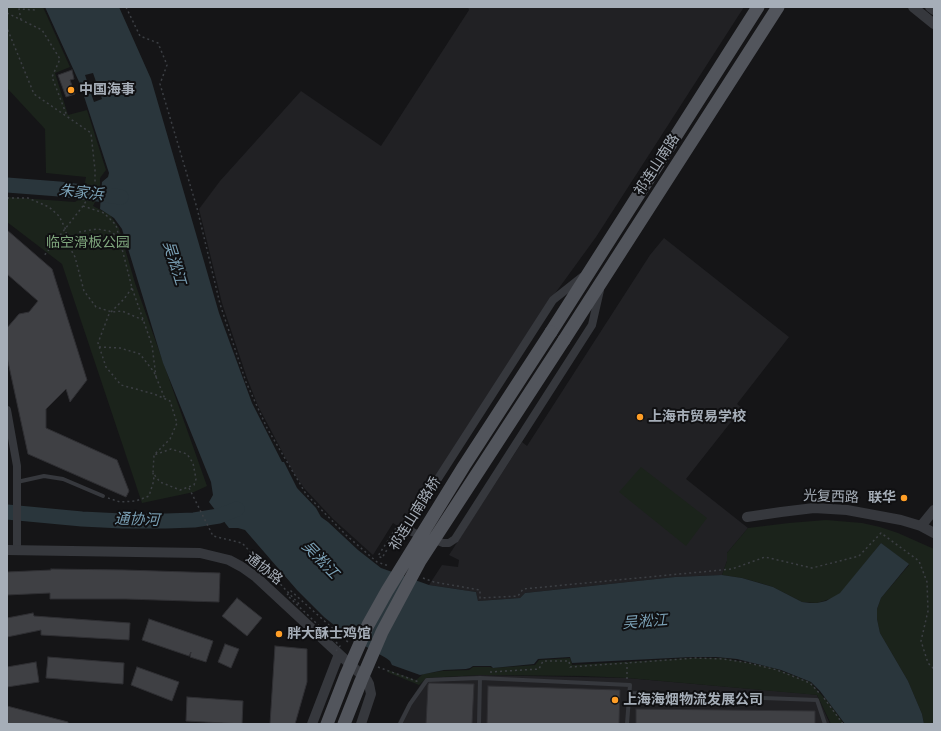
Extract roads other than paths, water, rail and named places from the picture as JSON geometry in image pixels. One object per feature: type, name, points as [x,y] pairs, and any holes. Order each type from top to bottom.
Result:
[{"type":"main road","name":"祁连山南路","points":[[551,332],[758,7]]},
{"type":"main road","name":"祁连山南路","points":[[564,340],[778,7]]},
{"type":"main road","name":"祁连山南路桥","points":[[327,724],[368,625],[387,590],[551,332]]},
{"type":"main road","name":"祁连山南路桥","points":[[344,724],[382,632],[420,561],[564,340]]},
{"type":"street","points":[[913,7],[934,24]]},
{"type":"street","points":[[930,7],[934,10]]},
{"type":"street","points":[[589,272],[553,300],[412,519],[410,524],[410,529],[412,532],[446,544],[455,539],[592,325],[602,280]]},
{"type":"street","points":[[7,410],[8,425],[18,466],[13,548]]},
{"type":"street","name":"光复西路","points":[[747,517],[814,508],[848,510],[876,514],[921,526],[934,533]]},
{"type":"street","points":[[921,526],[934,510]]},
{"type":"street","name":"通协路","points":[[13,548],[200,553],[234,563],[256,577],[367,680],[371,689],[370,699],[361,724]]},
{"type":"street","points":[[312,724],[337,653]]},
{"type":"lane","points":[[17,482],[44,476],[63,479],[103,496]]},
{"type":"lane","points":[[479,724],[480,678]]},
{"type":"lane","points":[[400,724],[410,704],[427,680],[480,678],[630,685],[627,724]]},
{"type":"lane","points":[[629,693],[817,700],[826,724]]},
{"type":"water","name":"吴淞江","points":[[45,7],[119,7],[151,79],[219,313],[252,403],[297,488],[316,508],[321,517],[358,550],[381,568],[429,585],[476,592],[478,601],[520,598],[525,593],[675,577],[722,575],[742,578],[773,587],[802,602],[817,603],[826,601],[840,593],[881,543],[909,564],[881,598],[877,609],[877,619],[880,633],[908,681],[922,714],[924,724],[845,724],[820,691],[811,682],[781,670],[737,659],[692,657],[572,663],[570,657],[538,659],[534,664],[493,668],[491,666],[473,666],[466,669],[444,670],[420,675],[392,665],[386,658],[349,637],[324,617],[297,590],[245,530],[229,528],[209,502],[213,495],[211,482],[163,363],[122,229],[114,218],[100,209],[102,182],[108,177],[109,173],[80,84]]},
{"type":"waterway","name":"朱家浜","points":[[7,185],[59,189],[121,197]]},
{"type":"waterway","name":"通协河","points":[[7,512],[82,519],[166,521],[194,520],[219,516],[237,509]]},
{"type":"place","name":"中国海事","points":[[71,90]]},
{"type":"place","name":"上海市贸易学校","points":[[640,417]]},
{"type":"place","name":"联华","points":[[904,498]]},
{"type":"place","name":"胖大酥士鸡馆","points":[[279,634]]},
{"type":"place","name":"上海海烟物流发展公司","points":[[615,700]]},
{"type":"park label","name":"临空滑板公园","points":[[88,243]]}]
